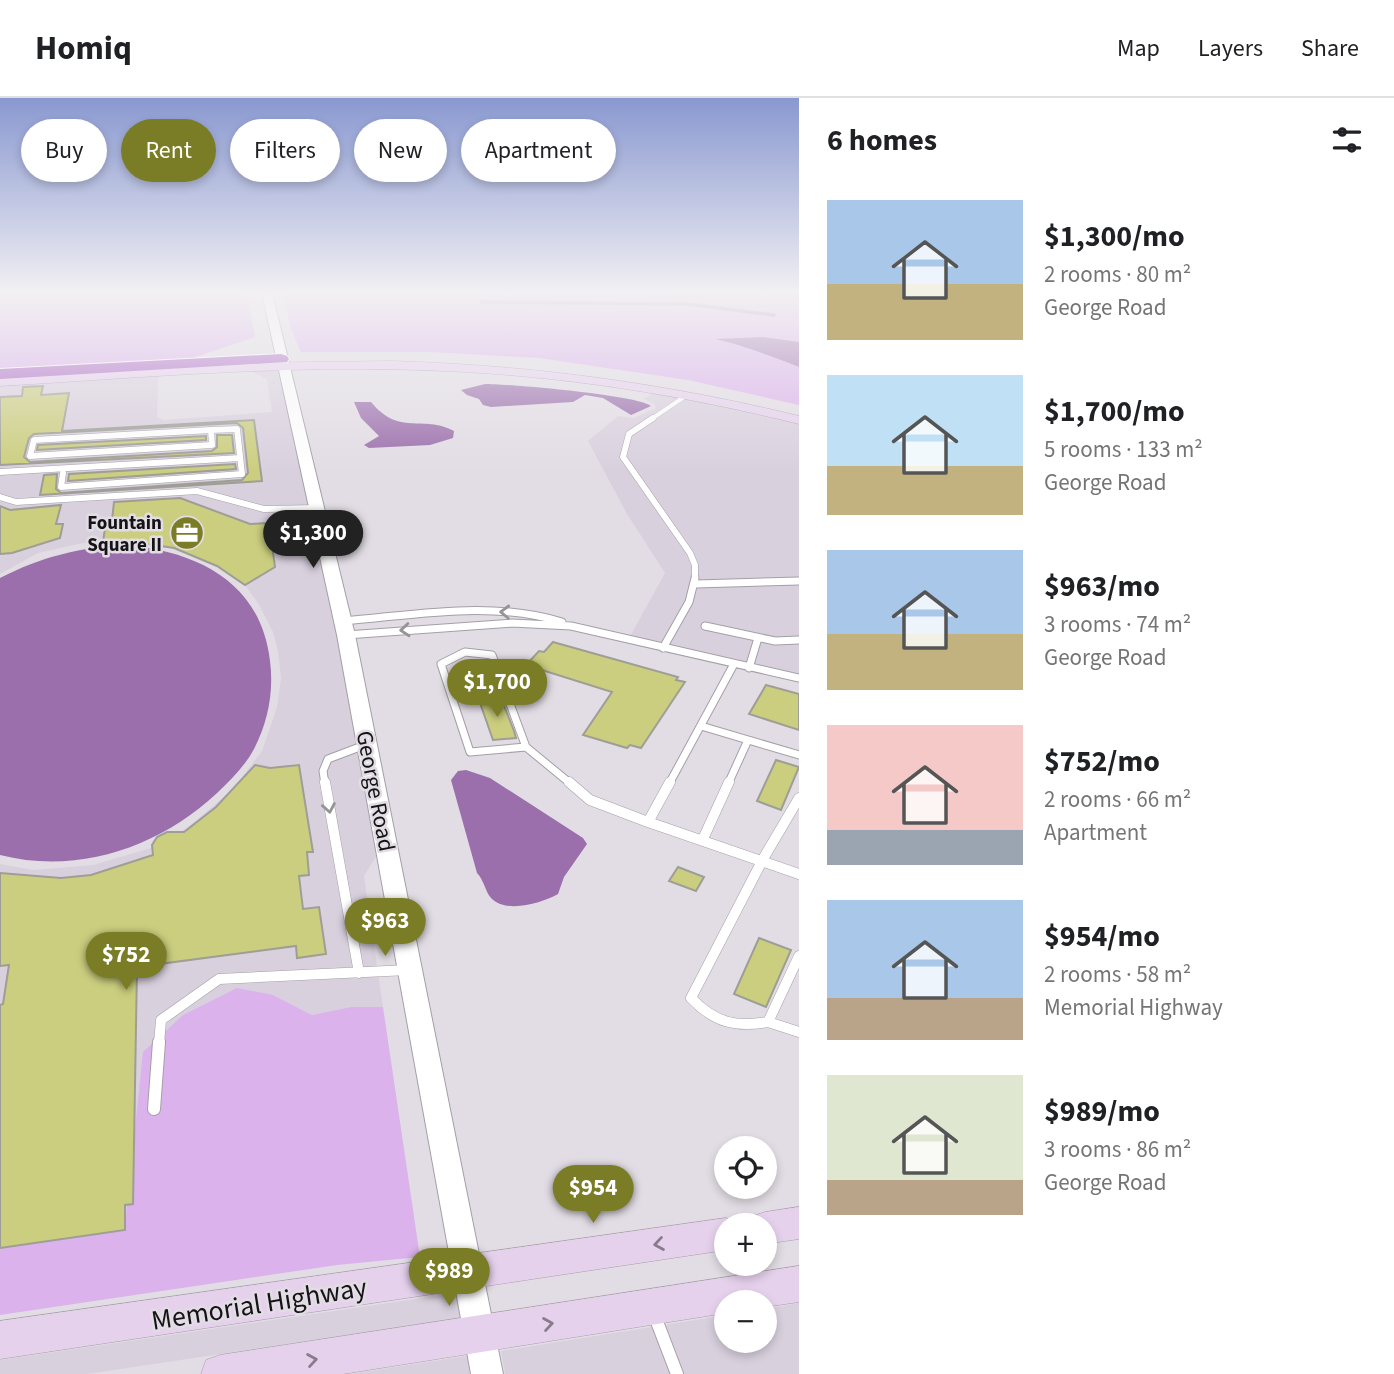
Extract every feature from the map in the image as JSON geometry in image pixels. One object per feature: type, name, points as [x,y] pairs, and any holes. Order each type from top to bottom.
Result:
[{"type":"highway","points":[[0,374],[281,363]]},
{"type":"main road","points":[[0,382],[389,357],[537,365],[680,385],[799,410]]},
{"type":"main road","points":[[281,363],[485,369],[594,380],[687,395],[799,420]]},
{"type":"main road","points":[[777,1226],[799,1223]]},
{"type":"main road","name":"Memorial Highway","points":[[0,1340],[714,1236]]},
{"type":"main road","points":[[220,1374],[799,1284]]},
{"type":"street","name":"George Road","points":[[279,353],[345,628],[487,1374]]},
{"type":"lane","points":[[663,648],[696,584],[696,569],[690,553],[623,457],[629,434],[687,395]]},
{"type":"lane","points":[[63,473],[61,486],[242,474],[237,429],[211,430],[34,440],[30,456],[212,445],[211,430]]},
{"type":"lane","points":[[0,472],[83,467],[110,462],[240,458]]},
{"type":"lane","points":[[0,497],[16,502],[197,491],[226,495],[254,508],[318,508]]},
{"type":"lane","points":[[696,584],[799,581]]},
{"type":"lane","points":[[345,628],[497,611],[534,614],[571,626],[799,678]]},
{"type":"lane","points":[[345,628],[512,623],[571,626]]},
{"type":"lane","points":[[705,626],[775,641],[799,640]]},
{"type":"lane","points":[[749,667],[758,638]]},
{"type":"lane","points":[[526,747],[470,752],[441,664],[452,654],[480,651],[492,655],[526,747],[590,800],[648,822],[763,859],[799,874]]},
{"type":"lane","points":[[648,822],[734,664]]},
{"type":"lane","points":[[701,726],[799,755]]},
{"type":"lane","points":[[704,839],[748,740]]},
{"type":"lane","points":[[359,973],[323,771],[328,759],[367,744]]},
{"type":"lane","points":[[799,797],[763,859],[691,998],[714,1020],[743,1027],[768,1022],[799,1032]]},
{"type":"lane","points":[[768,1022],[794,984],[799,956]]},
{"type":"lane","points":[[154,1109],[160,1020],[219,979],[411,970]]},
{"type":"lane","points":[[652,1308],[677,1374]]},
{"type":"shaded area","points":[[0,353],[209,353],[190,359],[0,370]]},
{"type":"shaded area","points":[[440,353],[799,353],[799,405],[688,380],[539,358]]},
{"type":"shaded area","points":[[761,353],[799,353],[799,367]]},
{"type":"shaded area","points":[[277,369],[308,497],[337,636],[377,855],[364,876],[383,1007],[351,1007],[312,1015],[273,995],[126,1215],[0,1234],[0,864],[33,870],[93,865],[151,848],[187,828],[233,789],[262,751],[277,707],[281,678],[273,632],[258,603],[234,570],[192,550],[129,542],[83,543],[38,553],[0,574],[0,384],[162,375],[158,378],[157,417],[163,420],[272,412],[267,379],[250,371]]},
{"type":"shaded area","points":[[485,384],[598,394],[651,406],[631,415],[603,398],[585,395],[573,402],[491,407],[483,405],[479,399],[461,390]]},
{"type":"shaded area","points":[[655,392],[799,423],[799,677],[628,640],[665,573],[627,514],[588,441],[618,416],[634,418],[656,408],[644,399]]},
{"type":"shaded area","points":[[354,402],[371,402],[382,413],[402,422],[442,426],[454,431],[453,438],[430,445],[369,448],[364,445],[379,436],[361,418]]},
{"type":"shaded area","points":[[127,545],[178,555],[202,564],[222,576],[240,592],[254,611],[264,634],[271,672],[269,706],[259,739],[242,767],[216,794],[194,813],[143,842],[116,852],[59,861],[0,855],[0,578],[61,554]]},
{"type":"shaded area","points":[[466,770],[490,778],[583,838],[587,844],[564,877],[558,894],[543,901],[515,906],[498,903],[491,898],[477,873],[451,780],[458,771]]},
{"type":"shaded area","points":[[237,988],[273,995],[312,1015],[351,1007],[383,1007],[420,1257],[337,1265],[0,1315],[0,1234],[126,1215],[143,1052],[183,1015]]},
{"type":"shaded area","points":[[456,1293],[460,1318],[87,1374],[0,1374],[0,1360]]},
{"type":"shaded area","points":[[799,1303],[799,1374],[505,1374],[501,1351],[714,1317],[714,1353],[777,1353],[777,1307]]},
{"type":"shaded area","points":[[466,1356],[470,1374],[350,1374]]},
{"type":"building","points":[[43,386],[41,395],[69,393],[62,431],[254,420],[262,481],[40,495],[44,475],[57,474],[56,489],[61,493],[242,480],[248,473],[243,428],[237,423],[34,434],[29,438],[24,457],[30,462],[212,451],[217,447],[217,435],[232,435],[234,453],[0,465],[0,397],[22,396],[23,387]]},
{"type":"building","points":[[206,436],[206,440],[37,450],[38,445]]},
{"type":"building","points":[[235,464],[236,469],[68,481],[69,474]]},
{"type":"building","name":"Fountain Square II","points":[[180,498],[250,524],[269,523],[275,567],[245,585],[217,566],[174,548],[127,541],[103,542],[106,521],[112,520],[114,502]]},
{"type":"building","points":[[61,505],[56,524],[63,524],[60,538],[12,553],[0,554],[0,506],[10,510]]},
{"type":"building","points":[[553,642],[678,677],[676,680],[685,682],[641,748],[630,745],[627,748],[583,735],[612,692],[526,665],[539,651],[544,652]]},
{"type":"building","points":[[766,685],[799,694],[799,730],[749,714]]},
{"type":"building","points":[[501,698],[516,738],[493,740],[479,700]]},
{"type":"building","points":[[776,760],[799,767],[781,810],[757,801]]},
{"type":"building","points":[[255,765],[270,768],[299,765],[313,852],[307,852],[309,875],[299,876],[303,909],[319,907],[326,954],[297,958],[296,946],[137,967],[133,1204],[125,1205],[125,1230],[0,1248],[0,1005],[3,1004],[9,965],[0,966],[0,873],[61,878],[91,875],[153,855],[152,845],[157,837],[167,832],[184,832],[216,807]]},
{"type":"building","points":[[678,867],[704,877],[696,891],[669,881]]},
{"type":"building","points":[[759,938],[791,950],[766,1007],[734,994]]},
{"type":"place","name":"Fountain Square II","points":[[187,533]]}]
